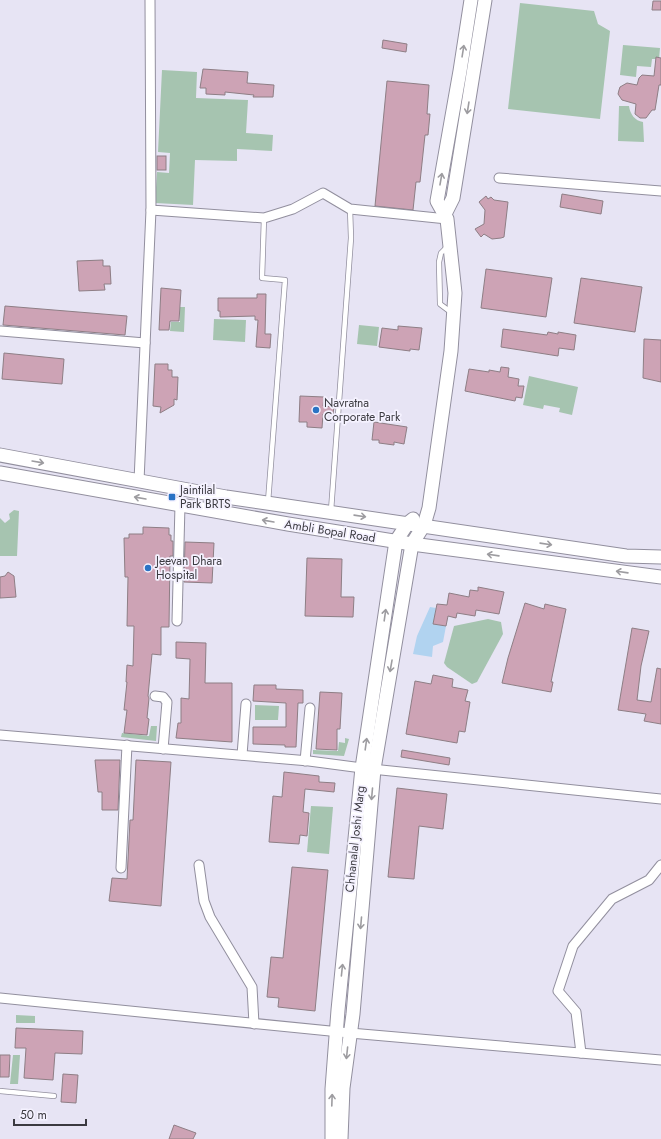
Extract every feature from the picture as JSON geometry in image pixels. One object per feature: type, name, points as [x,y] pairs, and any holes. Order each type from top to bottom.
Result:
[{"type":"street","points":[[139,481],[151,210],[150,0]]},
{"type":"street","points":[[412,544],[424,525],[429,508],[451,351],[455,293],[446,217],[437,201],[471,0]]},
{"type":"street","points":[[446,217],[453,198],[485,0]]},
{"type":"street","points":[[499,178],[661,191]]},
{"type":"street","points":[[151,210],[264,218],[293,209],[323,193],[350,209],[446,217]]},
{"type":"street","points":[[1,331],[145,343]]},
{"type":"street","name":"Ambli Bopal Road","points":[[0,455],[268,503],[626,556],[661,557]]},
{"type":"street","name":"Ambli Bopal Road","points":[[0,473],[412,544],[661,578]]},
{"type":"street","points":[[177,621],[180,505]]},
{"type":"street","points":[[396,541],[408,523],[429,508]]},
{"type":"street","name":"Chhanalal Joshi Marg","points":[[341,1139],[343,1033],[368,769],[396,541]]},
{"type":"street","name":"Chhanalal Joshi Marg","points":[[368,769],[412,544]]},
{"type":"street","points":[[155,696],[163,697],[167,702],[163,749]]},
{"type":"street","points":[[242,755],[246,704]]},
{"type":"street","points":[[305,760],[310,708]]},
{"type":"street","points":[[0,735],[305,760],[368,769],[661,799]]},
{"type":"street","points":[[121,868],[127,746]]},
{"type":"street","points":[[198,865],[204,902],[208,912],[252,987],[254,1024]]},
{"type":"street","points":[[581,1053],[576,1012],[558,991],[573,946],[612,899],[649,880],[661,865]]},
{"type":"street","points":[[0,998],[343,1033],[661,1060]]},
{"type":"street","name":"Chhanalal Joshi Marg","points":[[332,1139],[332,1088],[343,1033]]},
{"type":"lane","points":[[331,512],[351,238],[350,209]]},
{"type":"lane","points":[[264,218],[262,278],[285,280],[268,503]]},
{"type":"lane","points":[[0,1091],[54,1096]]},
{"type":"green space","points":[[520,3],[594,11],[598,24],[610,31],[600,119],[508,109]]},
{"type":"green space","points":[[623,45],[660,48],[659,59],[652,59],[651,67],[637,66],[636,77],[620,75]]},
{"type":"green space","points":[[162,70],[197,72],[196,98],[248,100],[246,133],[273,135],[272,151],[237,149],[237,161],[195,160],[193,205],[155,203],[157,172],[169,173],[170,153],[158,152]]},
{"type":"green space","points":[[619,106],[629,106],[633,117],[643,122],[644,142],[618,141]]},
{"type":"green space","points":[[180,307],[185,307],[184,332],[170,331],[171,322],[180,322]]},
{"type":"green space","points":[[214,319],[246,320],[245,342],[213,340]]},
{"type":"green space","points":[[359,325],[379,327],[377,346],[357,344]]},
{"type":"green space","points":[[529,376],[578,387],[572,415],[559,412],[560,408],[544,405],[543,409],[523,405]]},
{"type":"green space","points":[[14,510],[19,511],[17,556],[0,556],[0,518],[5,523],[10,519],[9,514]]},
{"type":"green space","points":[[488,619],[501,622],[503,634],[477,682],[472,684],[447,667],[444,663],[454,626]]},
{"type":"green space","points":[[255,705],[279,706],[278,720],[255,720]]},
{"type":"green space","points":[[151,726],[157,726],[156,741],[121,737],[122,733],[149,736]]},
{"type":"green space","points":[[345,738],[349,739],[344,756],[313,754],[313,750],[338,751],[339,742],[345,743]]},
{"type":"green space","points":[[311,806],[333,807],[329,854],[307,852]]},
{"type":"green space","points":[[16,1015],[35,1016],[35,1023],[16,1023]]},
{"type":"green space","points":[[13,1055],[20,1055],[18,1084],[10,1084]]},
{"type":"water","points":[[430,607],[436,608],[434,624],[446,626],[443,642],[433,646],[432,657],[413,654],[417,636]]},
{"type":"building","points":[[653,1],[661,1],[661,10],[652,10]]},
{"type":"building","points":[[383,40],[407,44],[406,52],[382,48]]},
{"type":"building","points":[[656,57],[661,58],[661,85],[659,85],[655,110],[652,110],[646,118],[640,118],[635,114],[636,104],[622,100],[618,94],[619,90],[620,87],[627,83],[637,85],[639,78],[642,75],[654,76]]},
{"type":"building","points":[[203,69],[248,72],[247,83],[274,85],[273,97],[253,97],[254,95],[225,92],[225,95],[206,94],[206,88],[200,88]]},
{"type":"building","points":[[387,81],[429,85],[427,114],[430,114],[428,135],[425,135],[420,182],[416,182],[413,210],[375,206]]},
{"type":"building","points":[[157,156],[166,156],[166,170],[157,170]]},
{"type":"building","points":[[562,194],[603,201],[601,214],[560,207]]},
{"type":"building","points":[[486,196],[488,199],[491,197],[494,200],[508,202],[504,237],[492,239],[484,234],[481,237],[475,229],[484,224],[485,210],[479,202]]},
{"type":"building","points":[[103,260],[103,266],[110,266],[111,284],[104,284],[105,290],[79,291],[77,261]]},
{"type":"building","points":[[486,269],[552,278],[546,317],[481,308]]},
{"type":"building","points":[[581,278],[642,287],[635,332],[574,323]]},
{"type":"building","points":[[161,288],[181,290],[179,321],[170,321],[169,330],[159,330]]},
{"type":"building","points":[[257,294],[266,294],[265,334],[271,334],[270,348],[256,347],[258,320],[255,320],[255,316],[220,317],[220,311],[218,311],[218,298],[257,298]]},
{"type":"building","points":[[5,306],[127,316],[125,335],[3,325]]},
{"type":"building","points":[[398,326],[422,328],[419,350],[410,349],[410,351],[379,347],[382,328],[398,330]]},
{"type":"building","points":[[503,329],[547,335],[548,332],[558,334],[558,332],[576,335],[574,350],[559,348],[558,356],[501,347]]},
{"type":"building","points":[[644,339],[661,340],[661,382],[643,378]]},
{"type":"building","points":[[4,353],[64,359],[62,384],[2,379]]},
{"type":"building","points":[[155,364],[168,364],[168,370],[172,370],[172,377],[178,377],[177,400],[174,399],[174,405],[160,413],[161,407],[153,406]]},
{"type":"building","points":[[501,367],[509,368],[508,377],[519,379],[518,386],[524,386],[522,398],[516,397],[515,401],[465,391],[469,369],[500,372]]},
{"type":"building","name":"Navratna Corporate Park","points":[[300,396],[324,397],[323,406],[334,407],[333,414],[323,414],[322,428],[307,427],[307,422],[299,422]]},
{"type":"building","points":[[374,422],[407,427],[404,444],[394,442],[394,445],[379,443],[379,440],[372,440]]},
{"type":"building","points":[[143,527],[169,528],[169,535],[171,535],[171,541],[173,541],[173,556],[170,556],[169,627],[161,627],[161,655],[152,654],[148,696],[147,718],[149,719],[147,735],[124,733],[127,710],[124,710],[127,665],[133,666],[134,626],[127,626],[128,577],[125,577],[124,538],[129,538],[129,534],[143,534]]},
{"type":"building","points":[[185,542],[214,543],[212,583],[184,582]]},
{"type":"building","points":[[307,558],[342,559],[341,597],[354,597],[353,617],[305,616]]},
{"type":"building","points":[[8,572],[14,576],[16,597],[0,598],[0,577],[5,576]]},
{"type":"building","points":[[478,587],[504,592],[499,614],[476,610],[475,616],[457,613],[456,618],[448,616],[446,626],[433,624],[437,604],[447,605],[449,593],[469,597],[470,590],[478,591]]},
{"type":"building","points":[[525,603],[544,609],[545,604],[566,609],[551,682],[553,682],[551,692],[502,683]]},
{"type":"building","points":[[632,628],[649,631],[641,666],[637,700],[651,702],[657,668],[661,669],[661,724],[644,721],[646,714],[618,710]]},
{"type":"building","points":[[176,642],[206,643],[205,683],[232,683],[232,742],[176,738],[178,723],[181,723],[181,698],[189,699],[190,659],[176,658]]},
{"type":"building","points":[[433,675],[453,679],[452,687],[468,690],[465,701],[470,702],[465,732],[459,731],[457,743],[406,734],[415,681],[431,684]]},
{"type":"building","points":[[254,685],[276,685],[276,689],[303,690],[303,703],[298,703],[296,747],[285,747],[285,745],[253,744],[253,727],[286,727],[286,703],[253,701]]},
{"type":"building","points":[[320,692],[342,693],[340,729],[337,729],[337,750],[316,749]]},
{"type":"building","points":[[402,750],[450,758],[449,765],[401,757]]},
{"type":"building","points":[[95,760],[120,760],[118,810],[102,810],[102,792],[98,792]]},
{"type":"building","points":[[136,760],[171,762],[161,906],[109,901],[112,878],[127,879],[130,820],[133,820]]},
{"type":"building","points":[[284,772],[319,776],[319,782],[335,783],[334,792],[305,789],[303,812],[309,813],[307,836],[300,835],[299,844],[269,842],[273,796],[282,797]]},
{"type":"building","points":[[397,788],[447,794],[443,829],[419,826],[414,879],[388,877]]},
{"type":"building","points":[[292,867],[328,870],[315,1011],[278,1007],[279,998],[267,997],[271,957],[283,958]]},
{"type":"building","points":[[16,1028],[83,1031],[82,1054],[55,1053],[53,1080],[24,1078],[26,1048],[15,1048]]},
{"type":"building","points":[[0,1055],[10,1055],[9,1077],[0,1077]]},
{"type":"building","points":[[63,1074],[78,1075],[76,1103],[61,1102]]},
{"type":"building","points":[[174,1125],[196,1133],[193,1139],[169,1139]]},
{"type":"place","name":"Navratna Corporate Park","points":[[316,410]]},
{"type":"place","name":"Jaintilal Park BRTS","points":[[172,497]]},
{"type":"place","name":"Jeevan Dhara Hospital","points":[[148,568]]}]
